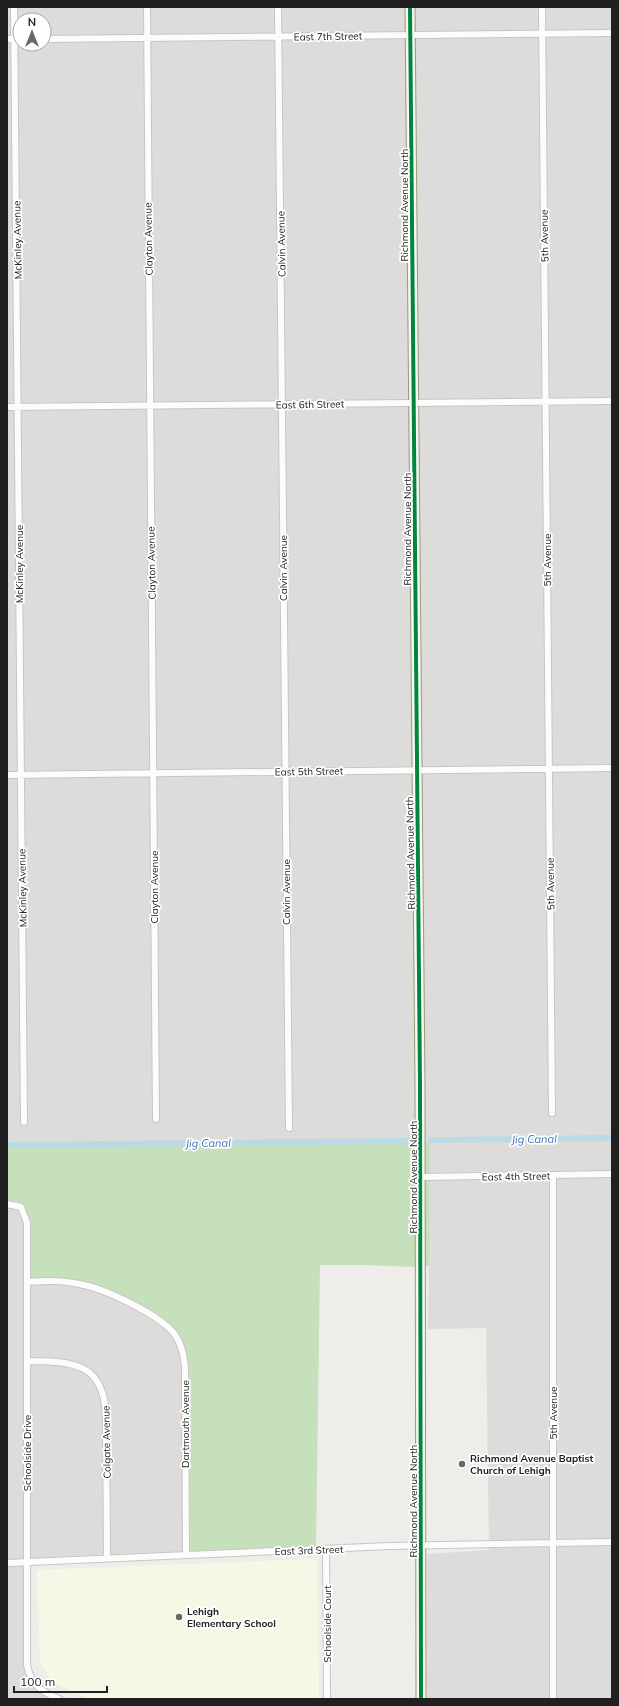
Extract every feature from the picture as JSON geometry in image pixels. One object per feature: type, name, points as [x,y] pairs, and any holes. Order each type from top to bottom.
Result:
[{"type":"street","name":"Clayton Avenue","points":[[147,7],[156,1119]]},
{"type":"street","name":"Calvin Avenue","points":[[278,7],[289,1128]]},
{"type":"street","name":"Richmond Avenue North","points":[[410,7],[421,1177],[421,1699]]},
{"type":"street","name":"5th Avenue","points":[[542,7],[552,1113]]},
{"type":"street","name":"East 7th Street","points":[[52,39],[612,33]]},
{"type":"street","name":"McKinley Avenue","points":[[17,52],[18,407],[24,1122]]},
{"type":"street","name":"East 6th Street","points":[[7,407],[612,401]]},
{"type":"street","name":"East 5th Street","points":[[7,775],[612,768]]},
{"type":"street","name":"East 4th Street","points":[[421,1177],[612,1174]]},
{"type":"street","name":"5th Avenue","points":[[553,1176],[553,1699]]},
{"type":"street","name":"Schoolside Drive","points":[[7,1204],[21,1207],[27,1223],[27,1665],[29,1674],[38,1688],[59,1699]]},
{"type":"street","name":"Dartmouth Avenue","points":[[27,1282],[68,1282],[88,1285],[115,1295],[164,1324],[178,1340],[185,1361],[186,1555]]},
{"type":"street","name":"Colgate Avenue","points":[[27,1361],[60,1361],[76,1365],[89,1372],[101,1387],[106,1405],[107,1558]]},
{"type":"street","name":"East 3rd Street","points":[[7,1563],[326,1549],[553,1542],[612,1542]]},
{"type":"street","name":"Schoolside Court","points":[[326,1549],[327,1699]]},
{"type":"shaded area","points":[[7,7],[407,7],[417,1142],[7,1143]]},
{"type":"shaded area","points":[[413,7],[612,7],[612,1699],[427,1699],[427,1554],[489,1550],[486,1328],[428,1329],[430,1142],[424,1142]]},
{"type":"shaded area","points":[[7,1200],[19,1202],[26,1210],[30,1278],[70,1280],[89,1283],[110,1290],[132,1301],[173,1326],[185,1347],[188,1371],[190,1554],[29,1561],[29,1668],[35,1679],[43,1686],[68,1699],[7,1699]]},
{"type":"shaded area","name":"Lehigh Elementary School","points":[[313,1559],[318,1562],[319,1699],[89,1699],[52,1682],[40,1663],[37,1570]]},
{"type":"green space","points":[[417,1142],[417,1267],[320,1265],[316,1549],[190,1554],[188,1371],[185,1347],[173,1326],[132,1301],[110,1290],[89,1283],[70,1280],[30,1279],[26,1210],[19,1202],[7,1200],[7,1143]]},
{"type":"green space","points":[[424,1142],[430,1142],[429,1266],[424,1266]]},
{"type":"waterway","name":"Jig Canal","points":[[431,1140],[612,1138]]},
{"type":"waterway","name":"Jig Canal","points":[[7,1145],[410,1141]]},
{"type":"cycle path","points":[[410,7],[420,1085],[421,1699]]},
{"type":"place","name":"Richmond Avenue Baptist Church of Lehigh","points":[[462,1464]]},
{"type":"place","name":"Lehigh Elementary School","points":[[179,1617]]}]
